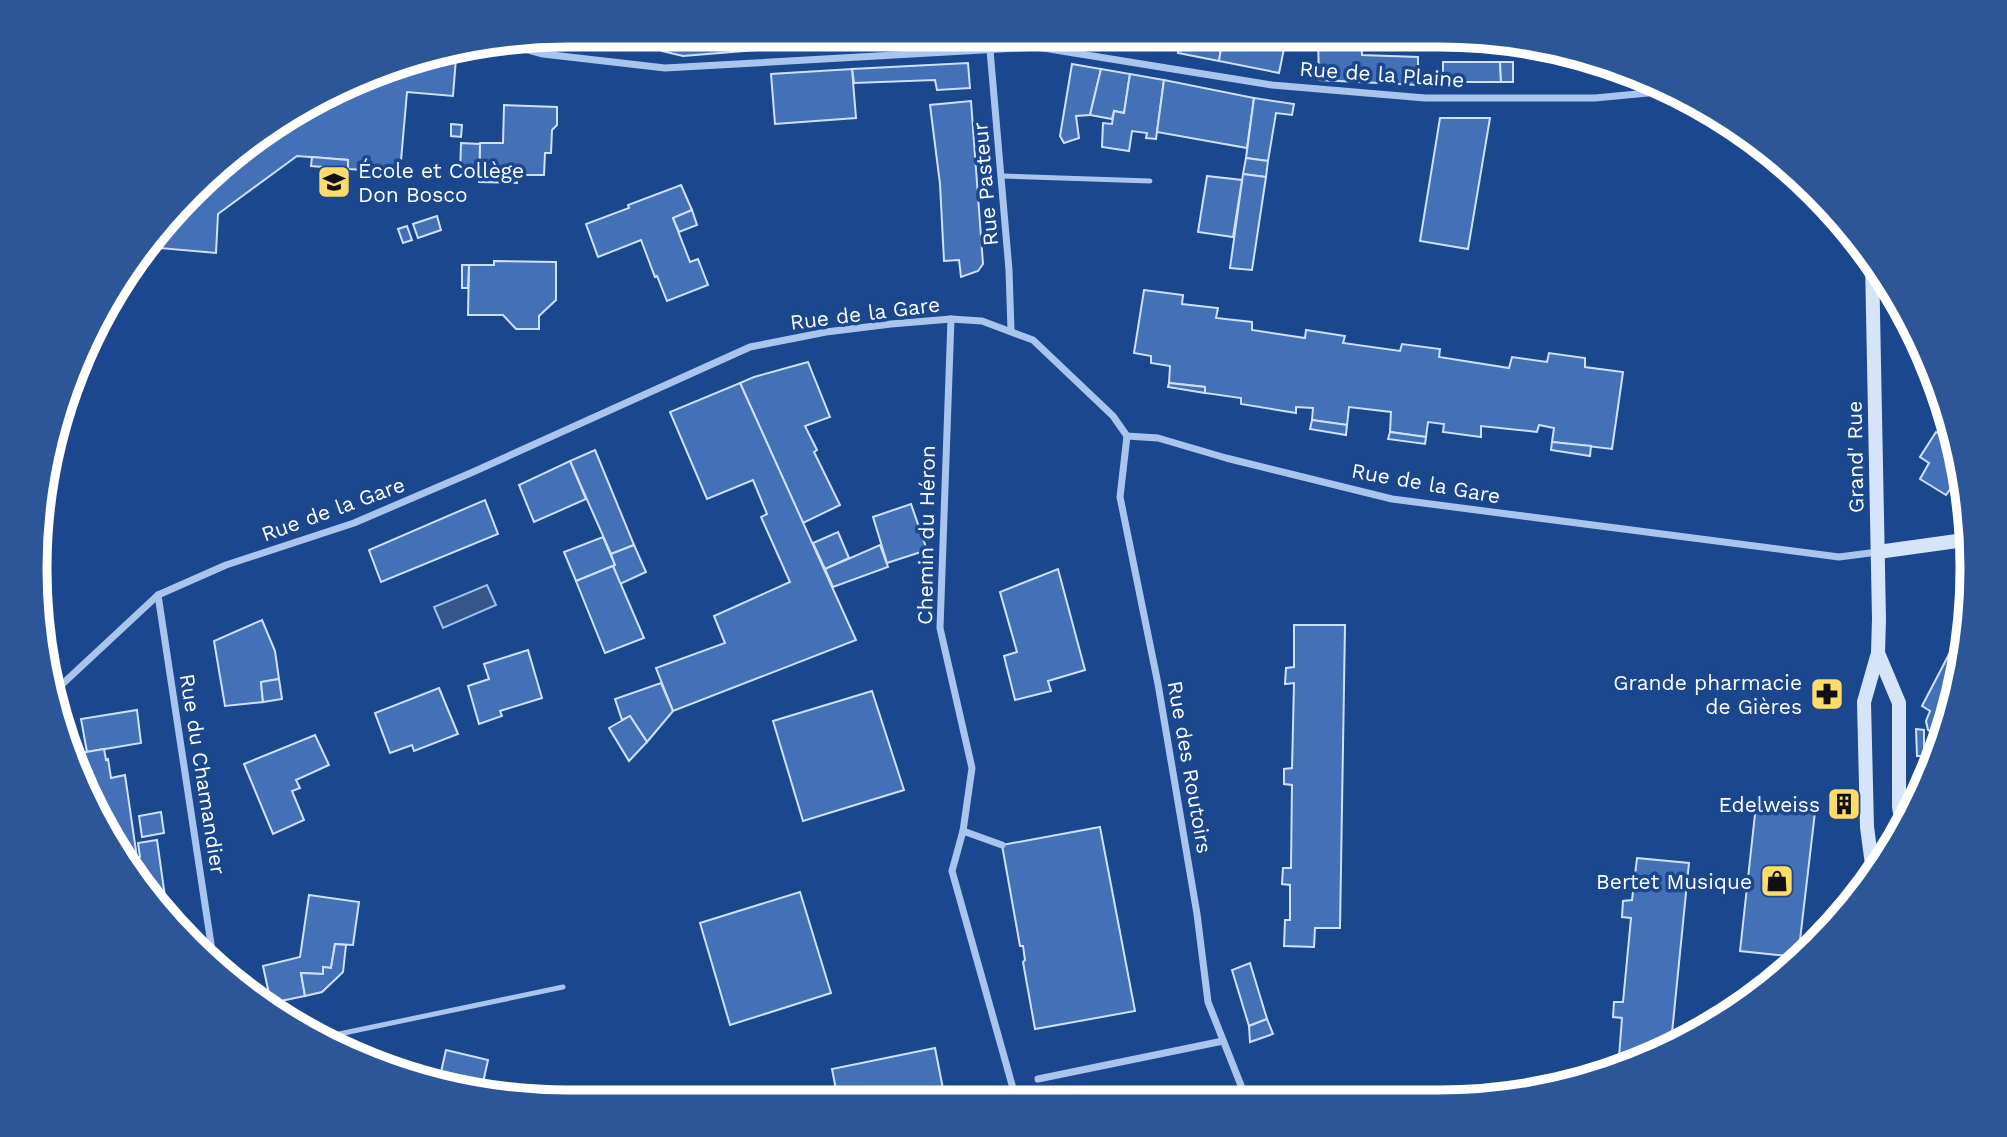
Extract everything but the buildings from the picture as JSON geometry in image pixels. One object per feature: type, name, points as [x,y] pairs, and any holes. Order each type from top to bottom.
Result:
[{"type":"main road","name":"Grand' Rue","points":[[1871,860],[1866,814],[1864,702],[1878,653],[1872,280]]},
{"type":"main road","points":[[1878,552],[1959,540]]},
{"type":"main road","name":"Grand' Rue","points":[[1878,653],[1899,703],[1900,811]]},
{"type":"street","name":"Rue Pasteur","points":[[991,47],[1009,270],[1011,330]]},
{"type":"street","name":"Rue de la Plaine","points":[[525,49],[543,54],[665,68],[1037,47],[1272,85],[1425,98],[1595,97],[1650,93]]},
{"type":"street","name":"Rue de la Gare","points":[[61,686],[158,595],[226,565],[366,518],[750,347],[826,332],[951,319],[982,321],[1033,340],[1113,416],[1127,436],[1158,438],[1226,458],[1392,499],[1823,556],[1839,557],[1878,552]]},
{"type":"street","name":"Chemin du Héron","points":[[951,319],[940,628],[972,768],[964,831],[952,871],[1013,1090]]},
{"type":"street","name":"Rue des Routoirs","points":[[1127,436],[1120,497],[1158,684],[1197,914],[1208,1002],[1242,1090]]},
{"type":"street","name":"Rue du Chamandier","points":[[158,595],[212,948]]},
{"type":"street","points":[[964,831],[1002,845]]},
{"type":"street","points":[[1038,1079],[1223,1041]]},
{"type":"lane","points":[[1002,176],[1150,181]]},
{"type":"lane","points":[[336,1035],[562,987]]},
{"type":"water","points":[[487,585],[496,605],[443,628],[434,607]]},
{"type":"place","name":"École et Collège Don Bosco","points":[[334,182]]},
{"type":"place","name":"Grande pharmacie de Gières","points":[[1827,694]]},
{"type":"place","name":"Edelweiss","points":[[1844,804]]},
{"type":"place","name":"Bertet Musique","points":[[1777,881]]}]
